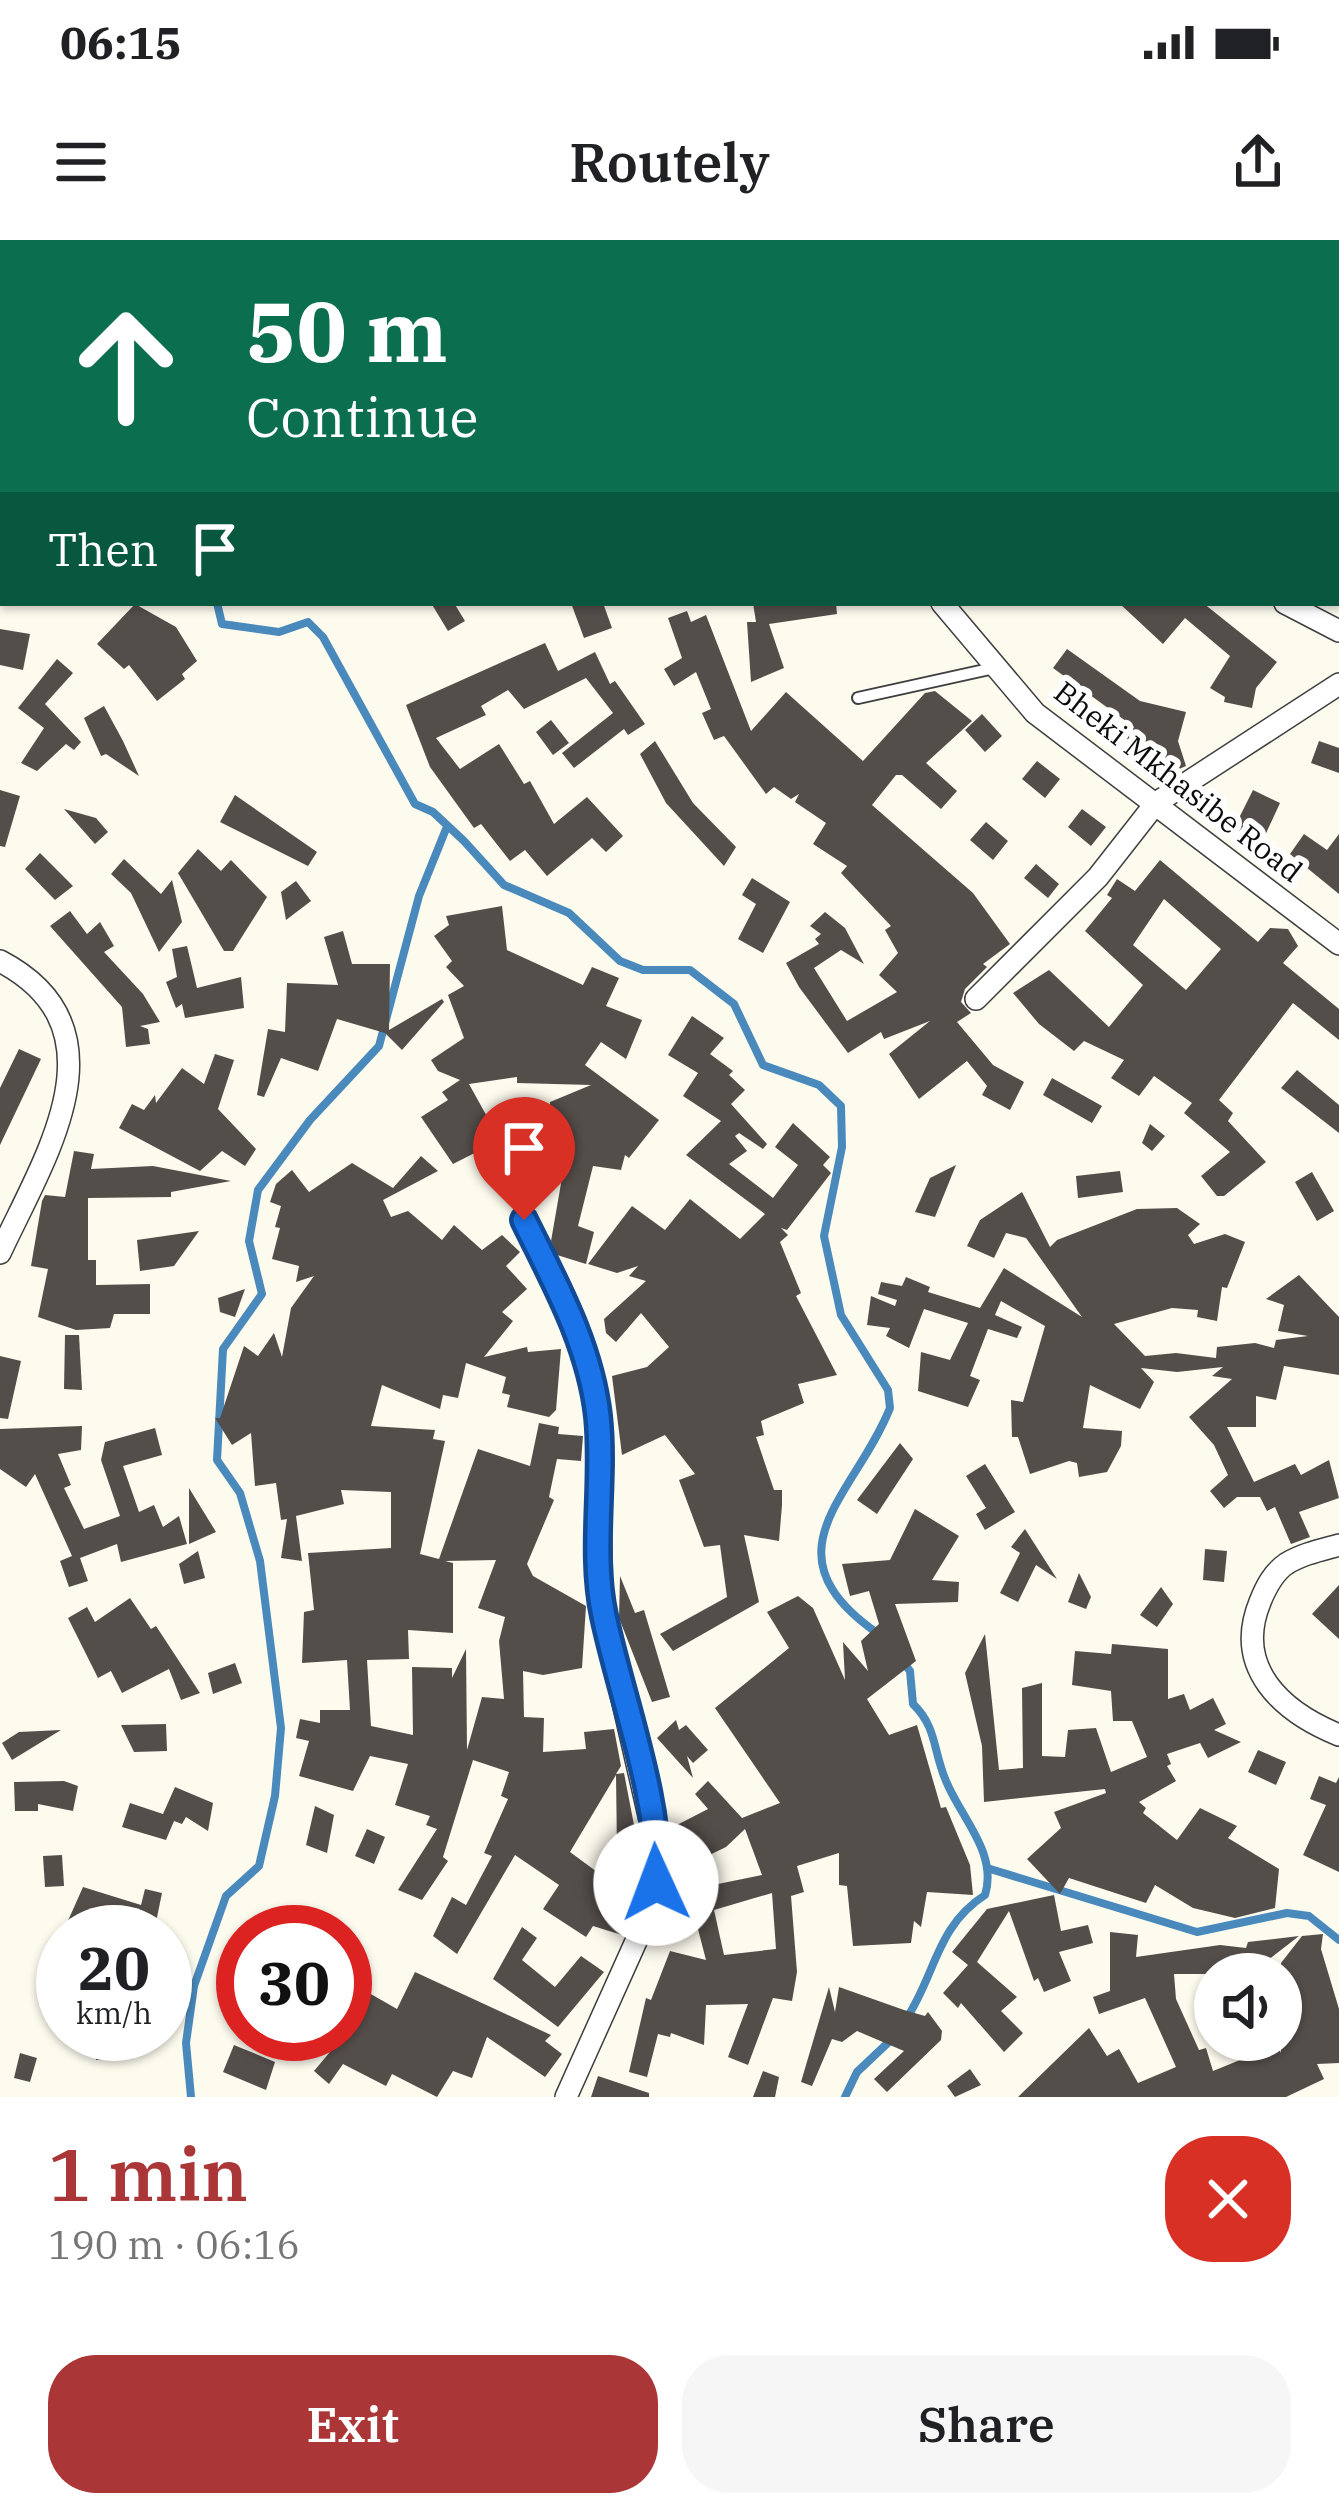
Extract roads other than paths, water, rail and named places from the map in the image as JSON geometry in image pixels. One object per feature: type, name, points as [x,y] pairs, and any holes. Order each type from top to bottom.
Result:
[{"type":"street","name":"Bheki Mkhasibe Road","points":[[945,606],[1035,713],[1339,944]]},
{"type":"street","points":[[1291,606],[1339,631]]},
{"type":"street","points":[[976,999],[1098,877],[1156,803],[1339,684]]},
{"type":"street","points":[[0,962],[37,989],[55,1013],[71,1066],[60,1121],[0,1253]]},
{"type":"street","points":[[524,1220],[580,1337],[592,1377],[598,1418],[602,1612],[653,1825],[656,1883],[642,1928],[566,2097]]},
{"type":"street","points":[[1339,1545],[1283,1565],[1269,1582],[1251,1625],[1256,1664],[1282,1704],[1339,1735]]},
{"type":"lane","points":[[858,698],[997,668]]},
{"type":"waterway","points":[[218,606],[222,624],[279,632],[308,622],[323,637],[415,804],[433,812],[504,885],[569,913],[620,961],[643,970],[690,970],[734,1004],[763,1065],[819,1085],[841,1106],[842,1147],[824,1236],[841,1315],[888,1390],[890,1408],[827,1523],[821,1549],[826,1576],[843,1604],[877,1633]]},
{"type":"waterway","points":[[191,2097],[186,2043],[194,1986],[226,1896],[259,1866],[275,1796],[281,1728],[260,1561],[240,1493],[217,1460],[223,1349],[262,1294],[249,1241],[258,1190],[310,1120],[379,1046],[419,896],[446,829]]},
{"type":"waterway","points":[[903,1662],[910,1671],[913,1704],[926,1722],[946,1781],[982,1850],[988,1880],[985,1895],[947,1935],[908,2016]]},
{"type":"waterway","points":[[987,1868],[1197,1932],[1287,1913],[1309,1916],[1339,1940]]},
{"type":"waterway","points":[[845,2097],[857,2072],[893,2038]]}]
